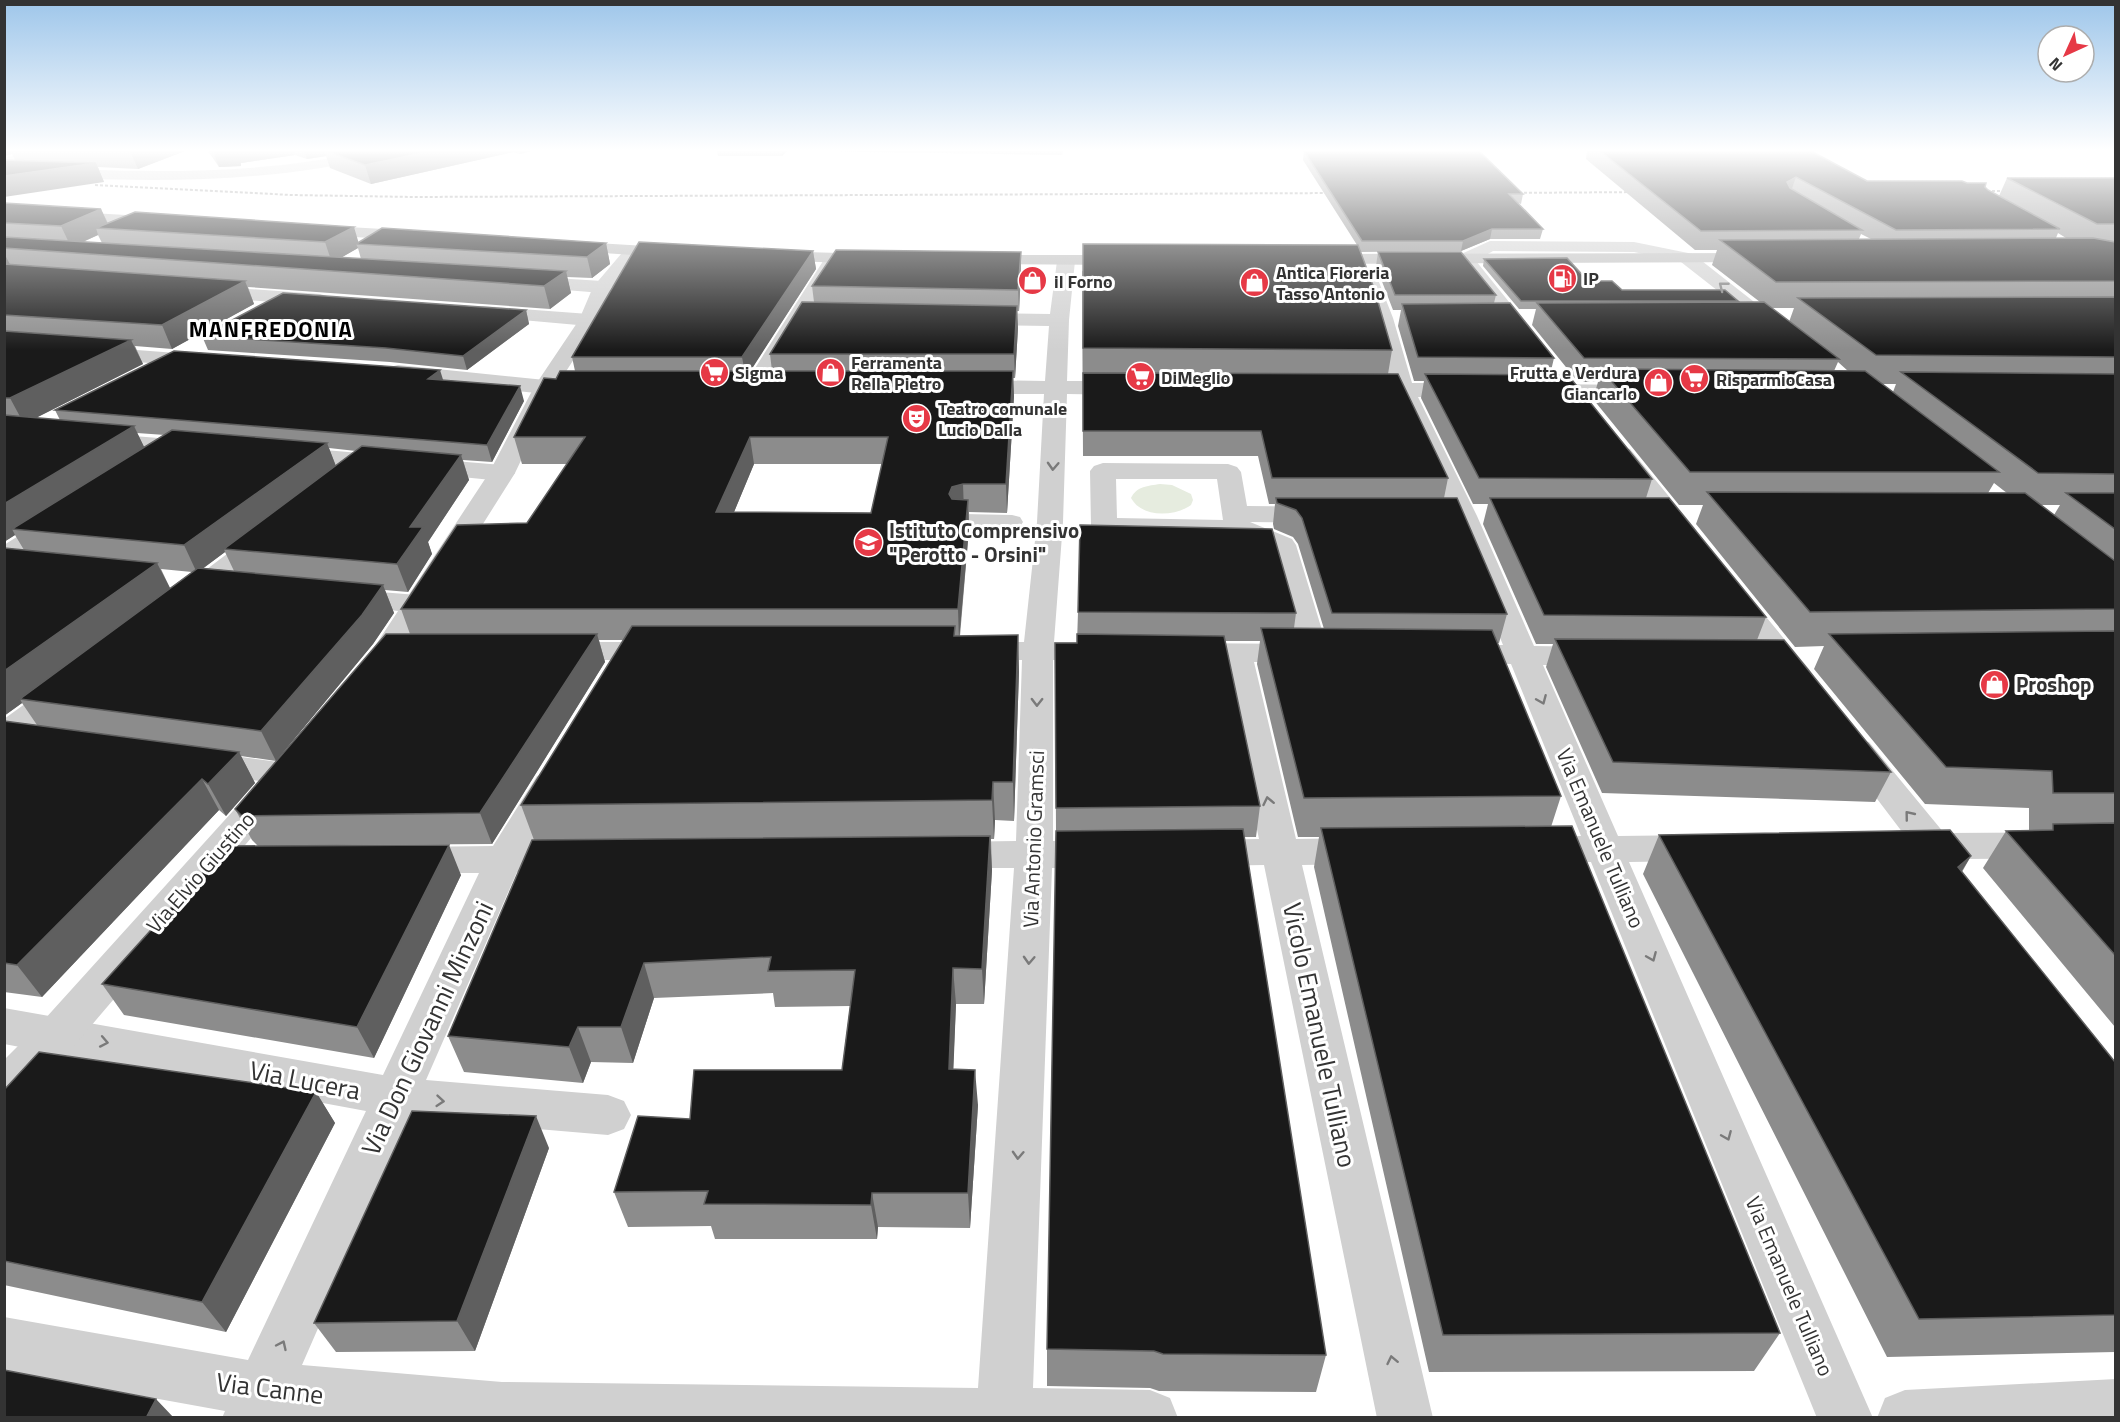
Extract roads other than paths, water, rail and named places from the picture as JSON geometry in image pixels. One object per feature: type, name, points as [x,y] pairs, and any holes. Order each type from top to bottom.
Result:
[{"type":"main road","points":[[82,217],[183,223]]},
{"type":"main road","points":[[300,230],[432,237]]},
{"type":"main road","points":[[550,245],[692,254]]},
{"type":"main road","points":[[752,255],[892,259]]},
{"type":"main road","points":[[1302,259],[1780,258]]},
{"type":"main road","points":[[961,260],[1149,260]]},
{"type":"street","points":[[115,235],[148,221]]},
{"type":"street","points":[[365,253],[393,235]]},
{"type":"street","points":[[353,692],[387,651],[502,473],[545,387],[589,320],[602,287],[633,251]]},
{"type":"street","points":[[754,387],[834,258]]},
{"type":"street","name":"Via Emanuele Tulliano","points":[[1361,258],[1395,318],[1403,390],[1463,516],[1523,655],[1845,1418]]},
{"type":"street","points":[[1687,258],[1798,345]]},
{"type":"street","points":[[1465,259],[1819,703]]},
{"type":"street","name":"Via Antonio Gramsci","points":[[1004,1417],[1034,854],[1038,651],[1030,522],[1058,387],[1059,320],[1066,261]]},
{"type":"street","points":[[254,314],[316,281]]},
{"type":"street","points":[[510,281],[602,287]]},
{"type":"street","points":[[190,291],[342,302]]},
{"type":"street","points":[[460,310],[589,320]]},
{"type":"street","points":[[798,316],[821,317]]},
{"type":"street","points":[[1727,317],[1798,317]]},
{"type":"street","points":[[952,319],[1059,320]]},
{"type":"street","points":[[142,375],[203,342]]},
{"type":"street","points":[[4,346],[219,362]]},
{"type":"street","points":[[378,370],[545,387],[603,387]]},
{"type":"street","points":[[731,387],[777,387]]},
{"type":"street","points":[[953,387],[1153,388]]},
{"type":"street","points":[[1344,389],[1487,391]]},
{"type":"street","points":[[1523,391],[1664,392]]},
{"type":"street","points":[[73,438],[213,449]]},
{"type":"street","points":[[139,471],[178,446]]},
{"type":"street","points":[[261,452],[502,473]]},
{"type":"street","points":[[332,488],[368,460]]},
{"type":"street","points":[[1237,521],[1228,472],[1103,471],[1104,526],[1237,521],[1344,515]]},
{"type":"street","points":[[4,557],[81,508]]},
{"type":"street","points":[[1636,515],[1706,515]]},
{"type":"street","points":[[945,651],[1325,653],[1282,545],[1237,521]]},
{"type":"street","points":[[166,613],[286,523]]},
{"type":"street","points":[[4,565],[40,569]]},
{"type":"street","points":[[169,581],[239,588]]},
{"type":"street","points":[[322,596],[417,604]]},
{"type":"street","points":[[387,651],[421,651]]},
{"type":"street","points":[[526,651],[688,651]]},
{"type":"street","points":[[612,681],[630,651]]},
{"type":"street","name":"Vicolo Emanuele Tulliano","points":[[1236,652],[1405,1418]]},
{"type":"street","points":[[1430,654],[1618,656]]},
{"type":"street","points":[[1748,657],[1819,658]]},
{"type":"street","points":[[4,736],[90,671]]},
{"type":"street","points":[[1841,730],[1963,883]]},
{"type":"street","points":[[4,736],[51,743]]},
{"type":"street","name":"Via Elvio Giustino","points":[[4,1090],[58,1034],[309,747]]},
{"type":"street","points":[[169,759],[286,774]]},
{"type":"street","name":"Via Don Giovanni Minzoni","points":[[256,1404],[504,859],[564,760]]},
{"type":"street","points":[[1887,847],[2115,845]]},
{"type":"street","points":[[1501,850],[1735,848]]},
{"type":"street","points":[[916,855],[1396,851]]},
{"type":"street","points":[[374,860],[598,858]]},
{"type":"street","points":[[208,862],[256,861]]},
{"type":"street","name":"Via Lucera","points":[[4,1026],[396,1097],[608,1115]]},
{"type":"street","name":"Via Canne","points":[[4,1344],[256,1404],[502,1410],[1150,1418]]},
{"type":"street","points":[[1905,1418],[2115,1407]]},
{"type":"lane","points":[[964,521],[1030,522]]},
{"type":"place","name":"IP","points":[[1562,278]]},
{"type":"place","name":"il Forno","points":[[1033,281]]},
{"type":"place","name":"Antica Fioreria Tasso Antonio","points":[[1255,282]]},
{"type":"place","name":"Sigma","points":[[714,372]]},
{"type":"place","name":"Ferramenta Rella Pietro","points":[[830,372]]},
{"type":"place","name":"DiMeglio","points":[[1140,377]]},
{"type":"place","name":"RisparmioCasa","points":[[1695,379]]},
{"type":"place","name":"Frutta e Verdura Giancarlo","points":[[1658,382]]},
{"type":"place","name":"Teatro comunale Lucio Dalla","points":[[917,418]]},
{"type":"place","name":"Istituto Comprensivo \"Perotto - Orsini\"","points":[[868,542]]},
{"type":"place","name":"Proshop","points":[[1995,684]]},
{"type":"district","name":"MANFREDONIA","points":[[271,329]]}]
